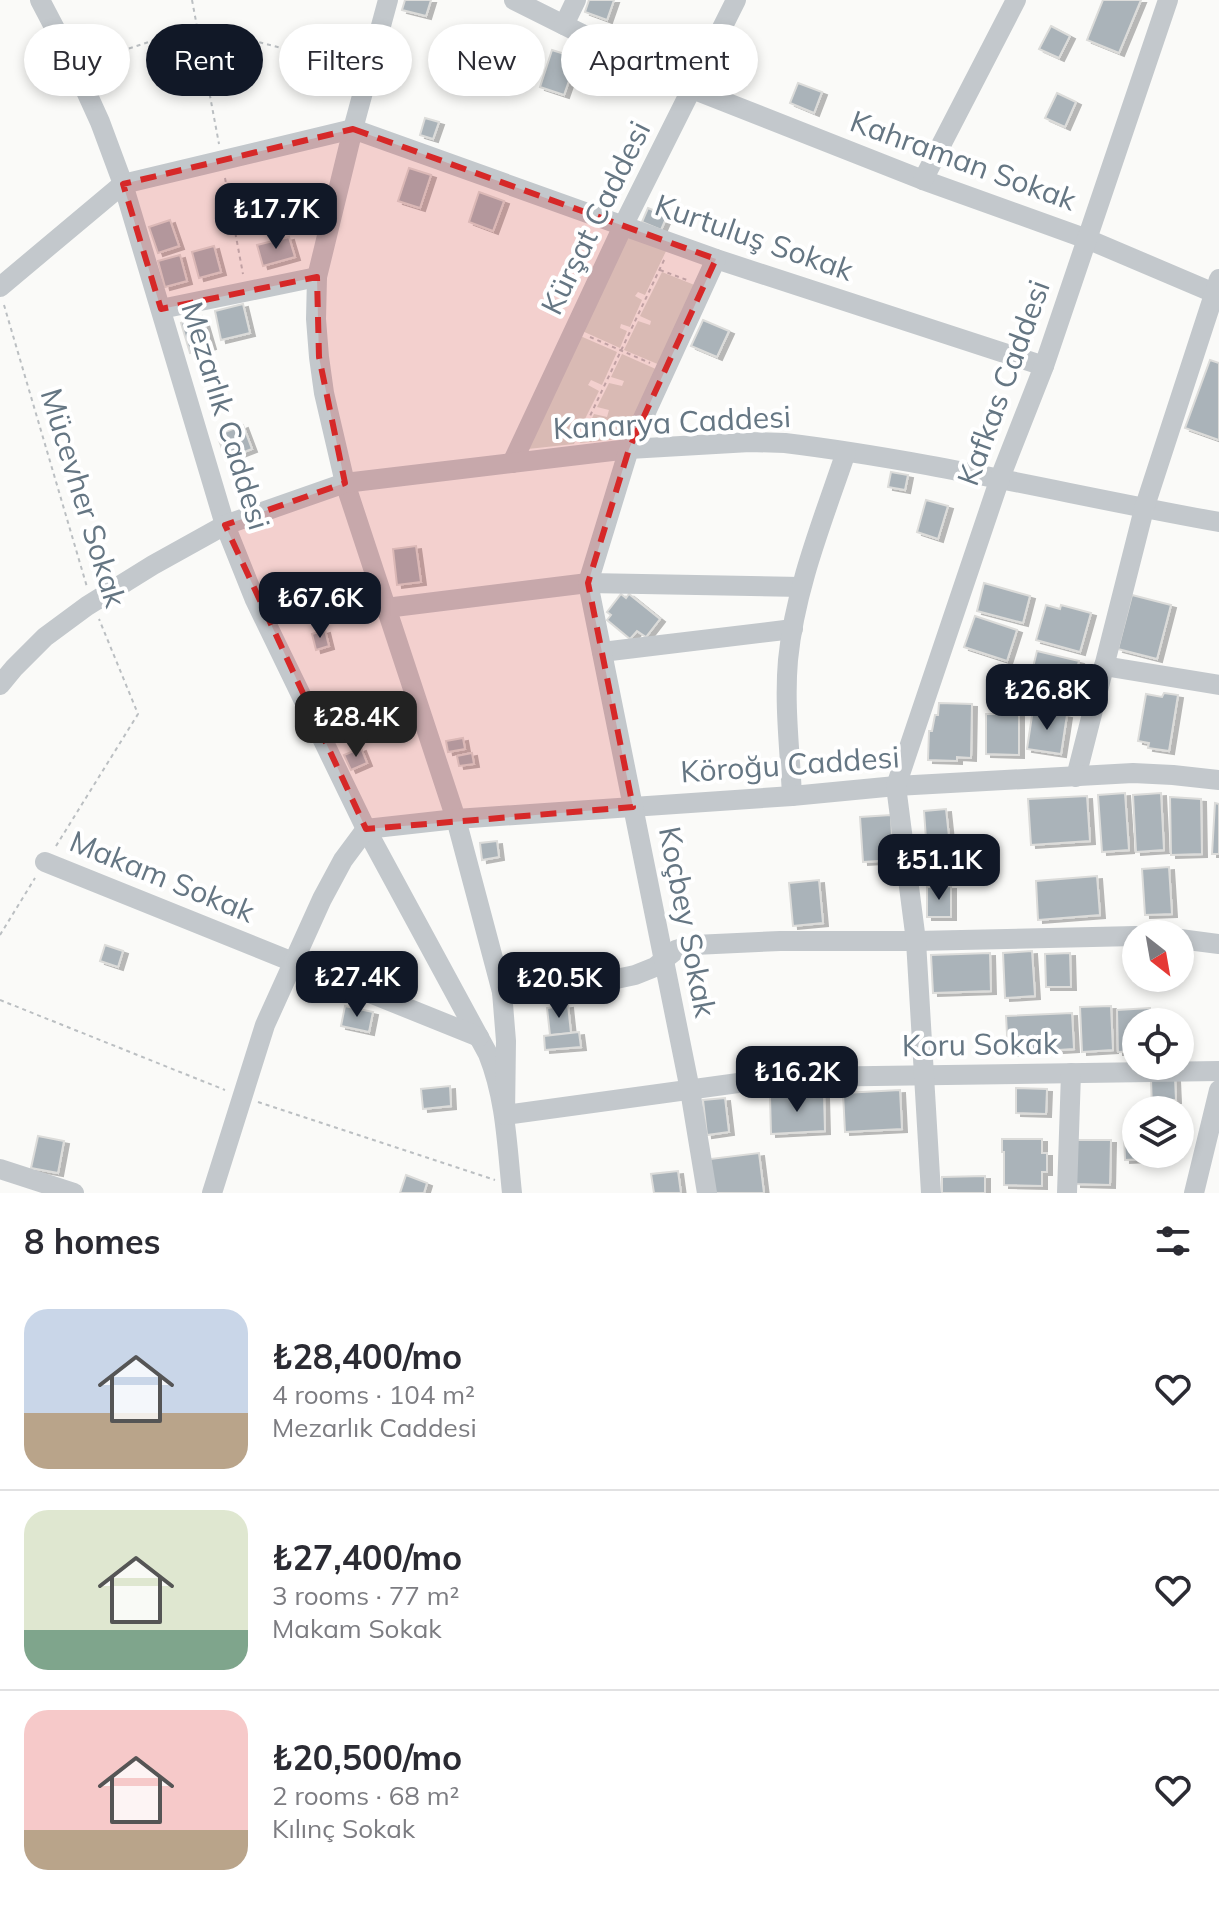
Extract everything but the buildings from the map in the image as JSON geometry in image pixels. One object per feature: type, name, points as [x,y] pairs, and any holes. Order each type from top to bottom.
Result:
[{"type":"street","name":"Mezarlık Caddesi","points":[[40,0],[53,24]]},
{"type":"street","points":[[382,24],[388,0]]},
{"type":"street","name":"Kahraman Sokak","points":[[516,0],[562,24]]},
{"type":"street","points":[[564,24],[576,0]]},
{"type":"street","name":"Kürşat Caddesi","points":[[724,24],[736,0]]},
{"type":"street","points":[[923,180],[1016,0]]},
{"type":"street","name":"Kafkas Caddesi","points":[[896,786],[1000,478],[1044,366],[1168,0]]},
{"type":"street","name":"Mezarlık Caddesi","points":[[88,96],[123,184],[225,525],[255,600],[366,829],[497,1076],[505,1115],[512,1193]]},
{"type":"street","points":[[362,96],[317,277],[316,319],[324,393],[345,483],[456,819],[502,992],[506,1041],[505,1115]]},
{"type":"street","name":"Kürşat Caddesi","points":[[512,463],[624,224],[688,96]]},
{"type":"street","name":"Kahraman Sokak","points":[[710,96],[923,180],[1217,289]]},
{"type":"street","points":[[2,296],[123,184],[353,129]]},
{"type":"street","name":"Kurtuluş Sokak","points":[[353,129],[716,259],[1044,366]]},
{"type":"street","name":"Koçbey Sokak","points":[[707,1193],[690,1090],[588,583],[629,449],[716,259]]},
{"type":"street","points":[[161,309],[317,277]]},
{"type":"street","points":[[1076,777],[1144,509],[1217,289]]},
{"type":"street","name":"Kanarya Caddesi","points":[[0,685],[45,637],[92,602],[153,565],[225,525],[345,483],[629,449],[785,443],[1000,478],[1219,522]]},
{"type":"street","points":[[792,796],[786,690],[788,657],[801,587],[846,452]]},
{"type":"street","points":[[386,608],[588,583],[801,587]]},
{"type":"street","points":[[602,652],[793,629]]},
{"type":"street","points":[[1104,666],[1219,685]]},
{"type":"street","name":"Köroğu Caddesi","points":[[366,829],[456,819],[896,786],[1133,773],[1219,780]]},
{"type":"street","points":[[896,786],[916,941],[931,1193]]},
{"type":"street","points":[[212,1193],[265,1025],[322,899],[343,860],[366,829]]},
{"type":"street","name":"Makam Sokak","points":[[45,862],[479,1037]]},
{"type":"street","points":[[502,992],[607,981],[635,975],[655,967],[676,950],[694,945],[1122,936]]},
{"type":"street","points":[[1194,941],[1219,944]]},
{"type":"street","name":"Koru Sokak","points":[[505,1115],[760,1080],[803,1077],[1219,1071]]},
{"type":"street","points":[[1067,1193],[1071,1073]]},
{"type":"street","points":[[1194,1193],[1219,1090]]},
{"type":"street","points":[[0,1169],[74,1193]]},
{"type":"path","points":[[130,49],[197,26],[279,47]]},
{"type":"path","points":[[571,456],[673,243]]},
{"type":"path","points":[[660,270],[703,286]]},
{"type":"path","name":"Mücevher Sokak","points":[[2,296],[92,602],[138,714],[45,862]]},
{"type":"path","points":[[574,330],[665,370]]},
{"type":"path","points":[[0,935],[45,862]]},
{"type":"highlighted area","points":[[353,129],[716,259],[629,449],[588,583],[633,807],[366,829],[225,525],[345,483],[319,357],[317,277],[161,309],[123,184]]},
{"type":"shaded area","points":[[627,236],[667,249],[645,295],[638,292],[635,296],[642,300],[630,327],[621,324],[620,328],[627,331],[620,348],[580,330]]},
{"type":"shaded area","points":[[662,272],[697,286],[660,365],[624,350],[638,321],[650,325],[651,321],[640,316]]},
{"type":"shaded area","points":[[578,335],[617,352],[602,385],[591,380],[588,385],[599,391],[584,421],[573,418],[572,423],[582,426],[574,444],[528,449]]},
{"type":"shaded area","points":[[622,354],[658,370],[627,438],[580,443],[594,414],[607,417],[609,410],[597,407],[609,383],[622,386],[624,381],[611,377]]}]
